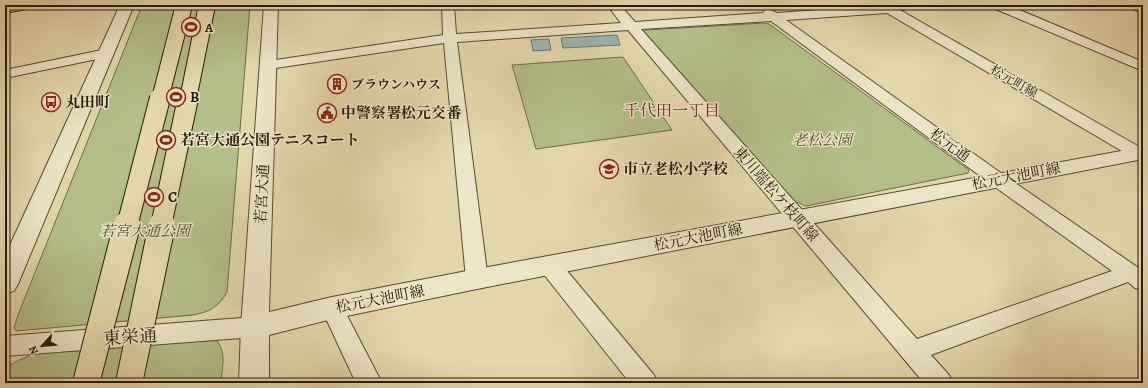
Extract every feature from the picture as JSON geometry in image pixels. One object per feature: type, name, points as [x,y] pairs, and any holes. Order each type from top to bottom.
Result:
[{"type":"main road","points":[[5,9],[27,5]]},
{"type":"main road","points":[[86,383],[184,5]]},
{"type":"main road","points":[[128,383],[207,5]]},
{"type":"street","points":[[5,284],[127,5]]},
{"type":"street","name":"若宮大通","points":[[254,383],[255,327],[271,5]]},
{"type":"street","points":[[448,5],[450,38],[477,279]]},
{"type":"street","name":"東川端松ケ枝町線","points":[[613,5],[940,383]]},
{"type":"street","name":"松元通","points":[[758,5],[998,180],[1137,278]]},
{"type":"street","points":[[269,65],[450,38],[773,16],[889,10],[908,5]]},
{"type":"street","points":[[997,5],[1143,67]]},
{"type":"street","name":"松元町線","points":[[889,10],[1141,153]]},
{"type":"street","points":[[5,74],[107,53]]},
{"type":"street","name":"松元大池町線","points":[[255,327],[332,308],[477,279],[1141,153]]},
{"type":"street","points":[[550,266],[645,383]]},
{"type":"street","points":[[912,351],[1137,278]]},
{"type":"street","points":[[332,308],[369,383]]},
{"type":"street","name":"東栄通","points":[[5,346],[255,327]]},
{"type":"green space","name":"若宮大通公園","points":[[142,5],[250,5],[227,292],[221,302],[213,308],[193,315],[16,331],[14,328],[18,315]]},
{"type":"green space","name":"老松公園","points":[[764,23],[769,24],[969,170],[968,173],[806,206],[794,201],[644,32],[646,30]]},
{"type":"green space","points":[[623,57],[672,130],[536,149],[512,65]]},
{"type":"green space","points":[[216,340],[222,350],[223,355],[221,383],[5,383],[5,369],[23,358],[43,352]]},
{"type":"water","points":[[617,35],[620,45],[563,48],[561,38]]},
{"type":"water","points":[[549,39],[551,50],[533,51],[531,40]]},
{"type":"place","name":"A","points":[[191,27]]},
{"type":"place","name":"ブラウンハウス","points":[[337,84]]},
{"type":"place","name":"B","points":[[176,97]]},
{"type":"place","name":"丸田町","points":[[51,102]]},
{"type":"place","name":"中警察署松元交番","points":[[327,113]]},
{"type":"place","name":"若宮大通公園テニスコート","points":[[166,140]]},
{"type":"place","name":"市立老松小学校","points":[[609,169]]},
{"type":"place","name":"C","points":[[154,197]]},
{"type":"district","name":"千代田一丁目","points":[[672,111]]}]
